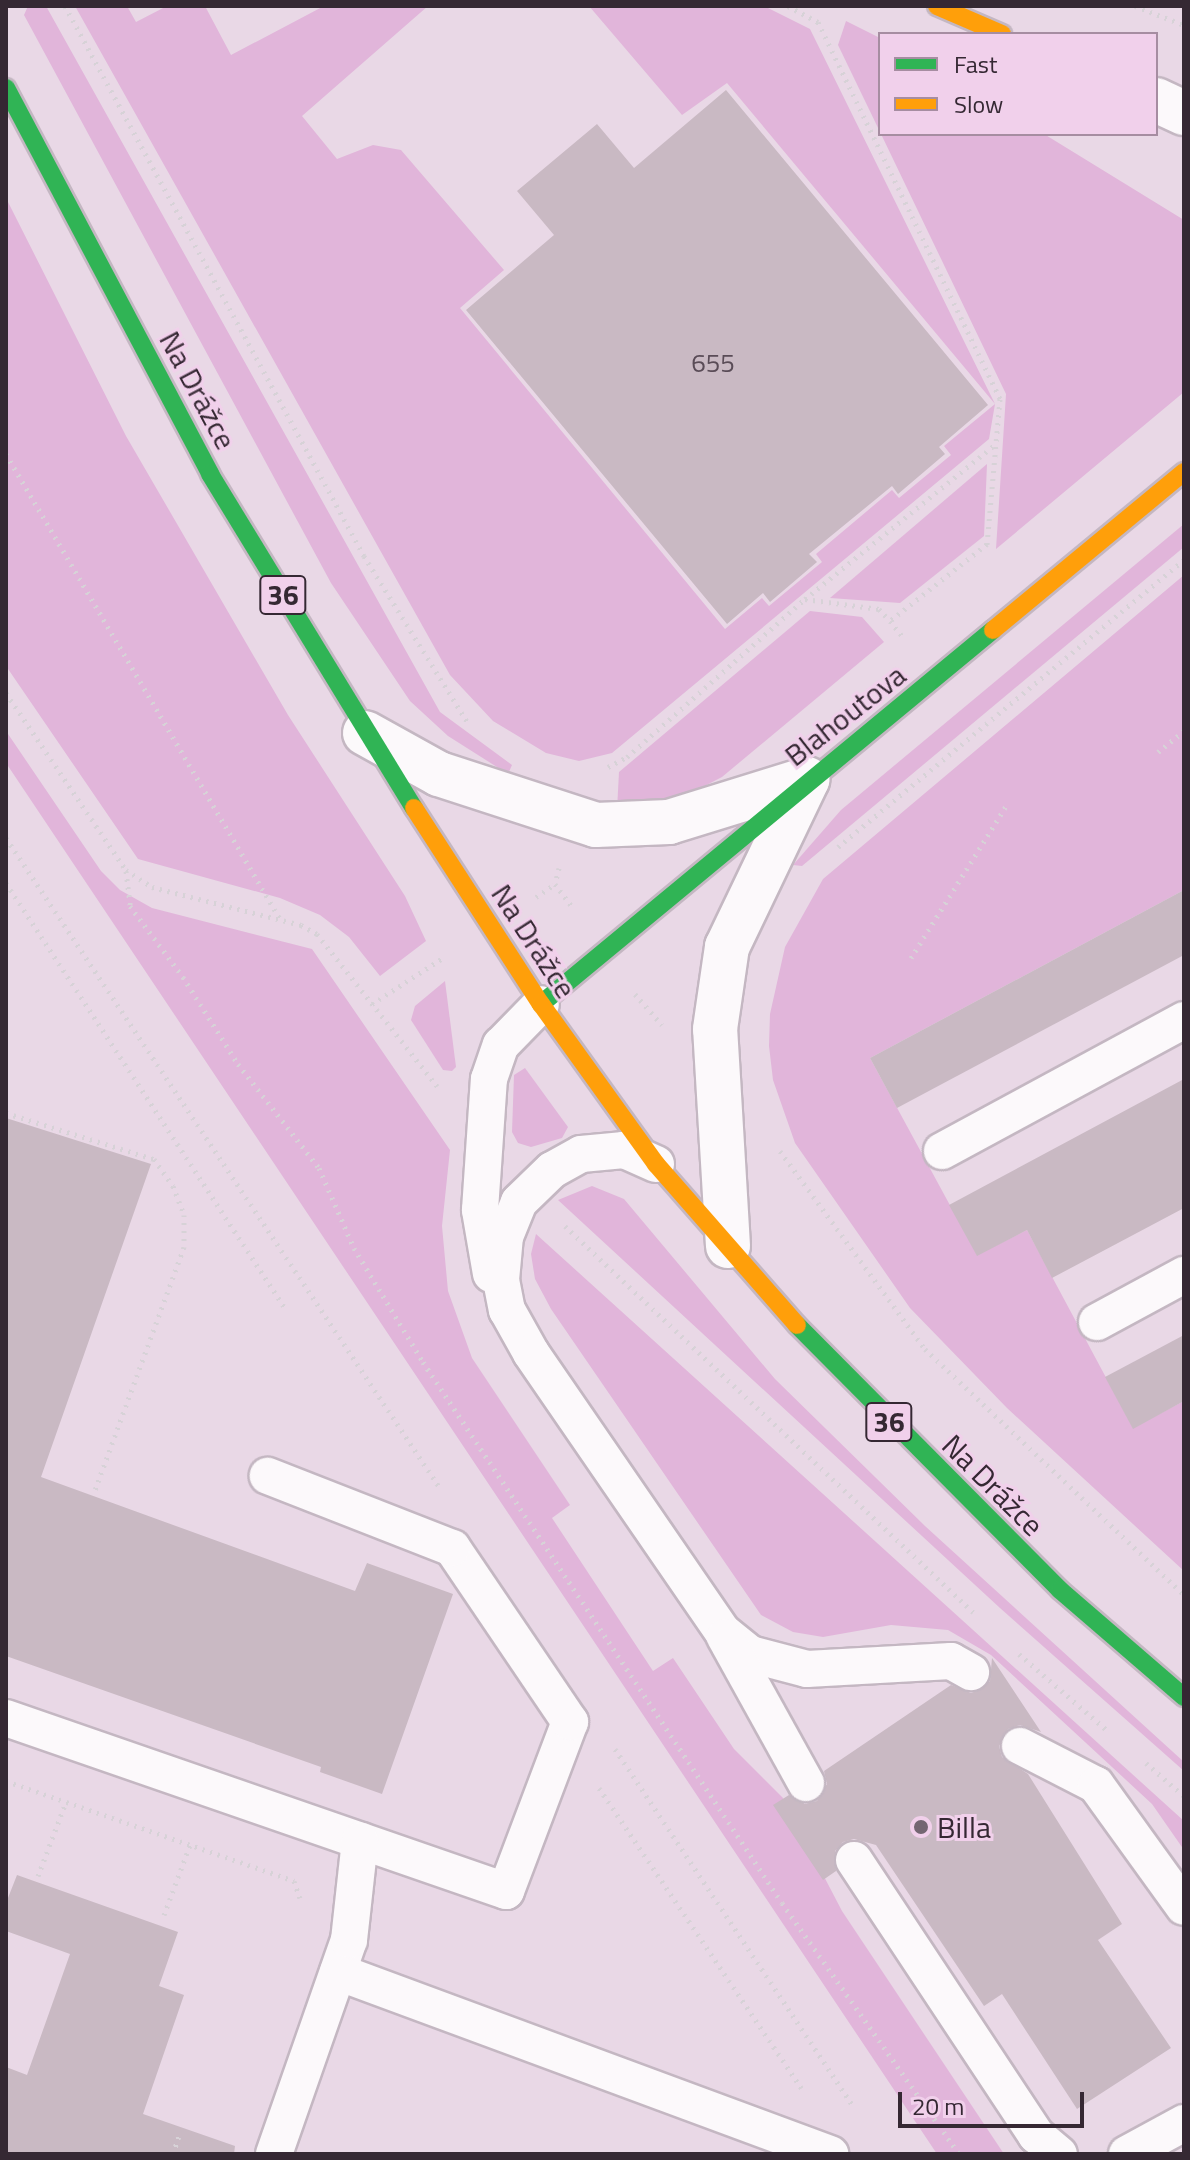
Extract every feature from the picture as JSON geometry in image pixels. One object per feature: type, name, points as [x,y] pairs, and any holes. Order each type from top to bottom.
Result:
[{"type":"main road","points":[[937,6],[997,32]]},
{"type":"main road","name":"Na Drážce","points":[[6,88],[210,474],[365,733],[541,1004],[656,1164],[850,1384],[1060,1590],[1184,1697]]},
{"type":"main road","name":"Blahoutova","points":[[541,1004],[808,779],[937,678],[1184,472]]},
{"type":"street","points":[[1158,101],[1184,113]]},
{"type":"street","points":[[365,733],[439,774],[568,820],[596,825],[669,822],[808,779]]},
{"type":"street","points":[[728,1246],[715,1029],[727,947],[808,779]]},
{"type":"lane","points":[[541,1004],[501,1045],[489,1079],[481,1142],[484,1239],[507,1310],[723,1632],[806,1783]]},
{"type":"lane","points":[[942,1151],[1184,1020]]},
{"type":"lane","points":[[507,1310],[501,1253],[510,1221],[529,1190],[564,1161],[591,1151],[624,1150],[656,1164]]},
{"type":"lane","points":[[1097,1322],[1184,1275]]},
{"type":"lane","points":[[6,1718],[506,1891],[570,1722],[452,1548],[268,1476]]},
{"type":"lane","points":[[723,1632],[750,1654],[778,1665],[807,1669],[951,1661],[971,1672]]},
{"type":"lane","points":[[1020,1746],[1096,1785],[1184,1907]]},
{"type":"lane","points":[[274,2154],[349,1940],[360,1841]]},
{"type":"lane","points":[[854,1860],[1036,2135],[1059,2154]]},
{"type":"lane","points":[[338,1972],[830,2154]]},
{"type":"lane","points":[[1127,2154],[1184,2123]]},
{"type":"path","points":[[65,6],[364,556],[470,728]]},
{"type":"path","points":[[788,6],[818,22],[1000,399],[987,544],[890,621]]},
{"type":"path","points":[[1135,6],[1184,25]]},
{"type":"path","points":[[715,1029],[658,1024],[555,884],[576,785],[627,757],[805,599],[996,444]]},
{"type":"path","points":[[6,454],[281,920]]},
{"type":"path","points":[[834,851],[1184,560]]},
{"type":"path","points":[[805,599],[879,609],[981,728]]},
{"type":"path","points":[[6,693],[126,870],[152,887],[281,920],[317,934],[441,1091]]},
{"type":"path","points":[[1158,752],[1184,731]]},
{"type":"path","points":[[911,958],[1008,803]]},
{"type":"path","points":[[126,870],[130,906],[183,977],[238,1064],[319,1168],[354,1248],[423,1362],[782,1903],[959,2154]]},
{"type":"path","points":[[6,883],[285,1308]]},
{"type":"path","points":[[6,1113],[154,1159],[173,1186],[184,1215],[184,1247],[95,1490]]},
{"type":"path","points":[[778,1146],[925,1349],[1184,1595]]},
{"type":"path","points":[[600,1259],[979,1618]]},
{"type":"path","points":[[1015,1650],[1111,1733]]},
{"type":"path","points":[[570,1722],[586,1768],[805,2093]]},
{"type":"path","points":[[1136,1754],[1184,1796]]},
{"type":"path","points":[[6,1781],[294,1881],[302,1905]]},
{"type":"path","points":[[38,1876],[66,1802]]},
{"type":"path","points":[[164,1915],[190,1845]]},
{"type":"path","points":[[173,2154],[179,2136]]},
{"type":"shaded area","points":[[28,6],[46,6],[440,712],[512,765],[508,774],[448,736],[410,701],[331,583],[24,15]]},
{"type":"shaded area","points":[[75,6],[127,6],[136,22],[167,6],[205,6],[231,55],[324,6],[428,6],[302,116],[337,159],[373,145],[401,150],[504,270],[460,308],[725,629],[762,598],[769,606],[822,562],[816,554],[892,490],[899,498],[951,455],[944,446],[995,404],[989,439],[612,753],[579,761],[546,753],[493,721],[450,675]]},
{"type":"shaded area","points":[[589,6],[764,6],[810,29],[995,404],[727,83],[682,115]]},
{"type":"shaded area","points":[[846,21],[878,37],[878,128],[838,45]]},
{"type":"shaded area","points":[[882,136],[1047,136],[1184,220],[1184,392],[996,549],[1006,394]]},
{"type":"shaded area","points":[[6,198],[126,436],[288,715],[405,896],[426,941],[380,976],[349,937],[320,915],[280,898],[138,859],[6,666]]},
{"type":"shaded area","points":[[987,464],[984,536],[900,603],[830,598]]},
{"type":"shaded area","points":[[1184,524],[1184,547],[802,866],[793,865],[841,810]]},
{"type":"shaded area","points":[[1184,575],[1184,890],[870,1058],[977,1255],[1027,1230],[1133,1428],[1184,1401],[1184,1571],[1007,1408],[910,1308],[795,1143],[773,1080],[769,1046],[770,1014],[785,947],[823,879]]},
{"type":"shaded area","points":[[810,611],[862,617],[884,642],[722,777],[662,808],[617,810],[619,772]]},
{"type":"shaded area","points":[[6,731],[101,871],[120,890],[152,908],[312,949],[450,1150],[442,1226],[448,1291],[472,1358],[570,1505],[552,1518],[653,1671],[673,1658],[734,1749],[783,1798],[842,1911],[1004,2154],[937,2154],[6,763]]},
{"type":"shaded area","points":[[445,981],[456,1067],[452,1071],[443,1070],[411,1020],[415,1006]]},
{"type":"shaded area","points":[[525,1068],[568,1127],[562,1138],[531,1147],[518,1143],[512,1132],[514,1075]]},
{"type":"shaded area","points":[[592,1186],[624,1199],[775,1379],[925,1526],[1184,1762],[1184,1771],[1000,1608],[558,1200]]},
{"type":"shaded area","points":[[536,1234],[1184,1821],[1184,1850],[1152,1804],[991,1655],[948,1630],[891,1625],[823,1637],[793,1632],[761,1615],[551,1309],[535,1279],[531,1254]]},
{"type":"building","points":[[726,90],[988,405],[939,447],[945,454],[898,494],[892,486],[809,554],[817,562],[770,602],[763,593],[727,624],[466,310],[554,235],[517,191],[597,124],[634,168]]},
{"type":"building","points":[[1184,890],[1184,955],[897,1108],[870,1058]]},
{"type":"building","points":[[1184,1079],[1184,1208],[1052,1278],[1027,1230],[977,1256],[949,1205]]},
{"type":"building","points":[[6,1118],[151,1164],[41,1477],[355,1591],[367,1563],[453,1594],[382,1794],[320,1772],[321,1767],[6,1656]]},
{"type":"building","points":[[1184,1335],[1184,1401],[1133,1429],[1105,1377]]},
{"type":"building","points":[[992,1658],[1041,1732],[1020,1725],[1008,1729],[999,1746],[1002,1757],[1028,1774],[1122,1924],[1098,1940],[1171,2048],[1077,2109],[1002,1994],[984,2006],[876,1845],[854,1839],[843,1842],[835,1851],[836,1871],[823,1880],[773,1805],[789,1795],[805,1804],[817,1801],[827,1784],[824,1771],[951,1685],[971,1693],[982,1689],[990,1681]]},
{"type":"building","points":[[17,1875],[178,1932],[159,1986],[184,1995],[143,2114],[235,2146],[234,2154],[6,2154],[6,2067],[27,2075],[70,1954],[6,1931],[6,1903]]},
{"type":"traffic: fast","points":[[6,88],[210,474],[414,808]]},
{"type":"traffic: fast","points":[[541,1004],[993,630]]},
{"type":"traffic: fast","points":[[797,1325],[1060,1590],[1184,1697]]},
{"type":"traffic: slow","points":[[937,6],[997,32]]},
{"type":"traffic: slow","points":[[993,630],[1184,472]]},
{"type":"traffic: slow","points":[[414,808],[541,1004],[656,1164],[797,1325]]},
{"type":"place","name":"Billa","points":[[921,1827]]}]
